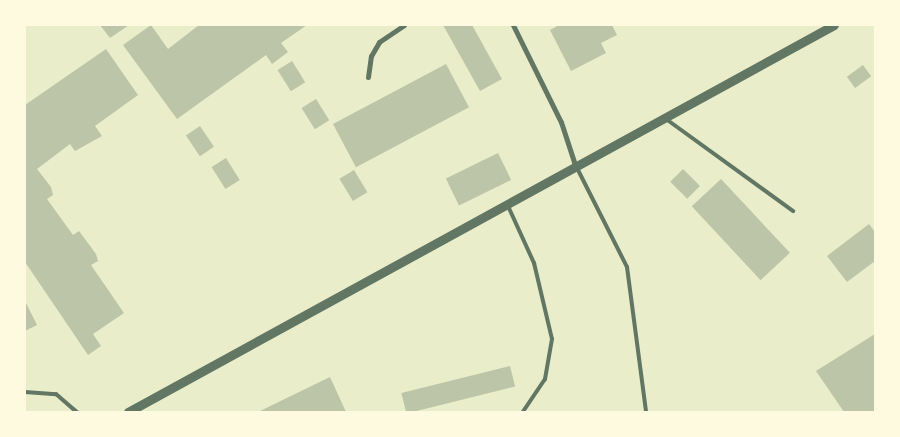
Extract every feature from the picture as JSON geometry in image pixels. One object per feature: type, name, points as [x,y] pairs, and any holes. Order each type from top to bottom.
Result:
[{"type":"street","points":[[368,77],[371,56],[379,42],[404,25]]},
{"type":"street","points":[[513,25],[561,122],[576,168]]},
{"type":"street","points":[[128,412],[508,206],[834,25]]},
{"type":"lane","points":[[664,118],[793,211]]},
{"type":"lane","points":[[576,168],[626,267],[646,412]]},
{"type":"lane","points":[[508,206],[534,263],[552,339],[545,379],[522,412]]},
{"type":"lane","points":[[25,392],[56,394],[77,412]]},
{"type":"building","points":[[100,25],[129,25],[110,38]]},
{"type":"building","points":[[151,25],[168,49],[199,25],[307,25],[281,43],[288,52],[272,64],[266,55],[177,119],[123,45]]},
{"type":"building","points":[[443,25],[472,25],[502,79],[480,91]]},
{"type":"building","points":[[559,25],[612,25],[617,35],[601,43],[606,53],[571,71],[550,30]]},
{"type":"building","points":[[106,49],[138,95],[95,126],[102,136],[75,151],[70,144],[37,169],[51,187],[53,195],[47,199],[73,235],[79,231],[96,254],[98,261],[91,265],[124,313],[93,334],[101,346],[88,355],[25,262],[25,105]]},
{"type":"building","points":[[292,61],[305,82],[291,91],[278,70]]},
{"type":"building","points":[[446,64],[469,107],[356,167],[333,124]]},
{"type":"building","points":[[863,65],[871,76],[855,88],[847,77]]},
{"type":"building","points":[[316,99],[329,120],[315,129],[302,108]]},
{"type":"building","points":[[200,126],[214,147],[200,156],[186,136]]},
{"type":"building","points":[[498,153],[511,180],[459,205],[446,178]]},
{"type":"building","points":[[226,158],[240,180],[225,189],[212,167]]},
{"type":"building","points":[[683,169],[700,186],[687,199],[670,182]]},
{"type":"building","points":[[354,170],[367,192],[353,201],[339,179]]},
{"type":"building","points":[[721,179],[790,253],[761,280],[692,206]]},
{"type":"building","points":[[869,224],[875,232],[875,261],[847,282],[827,256]]},
{"type":"building","points":[[25,301],[37,325],[25,331]]},
{"type":"building","points":[[875,334],[875,412],[844,412],[816,371]]},
{"type":"building","points":[[510,366],[515,386],[412,412],[406,412],[401,393]]},
{"type":"building","points":[[330,377],[346,412],[258,412]]}]
